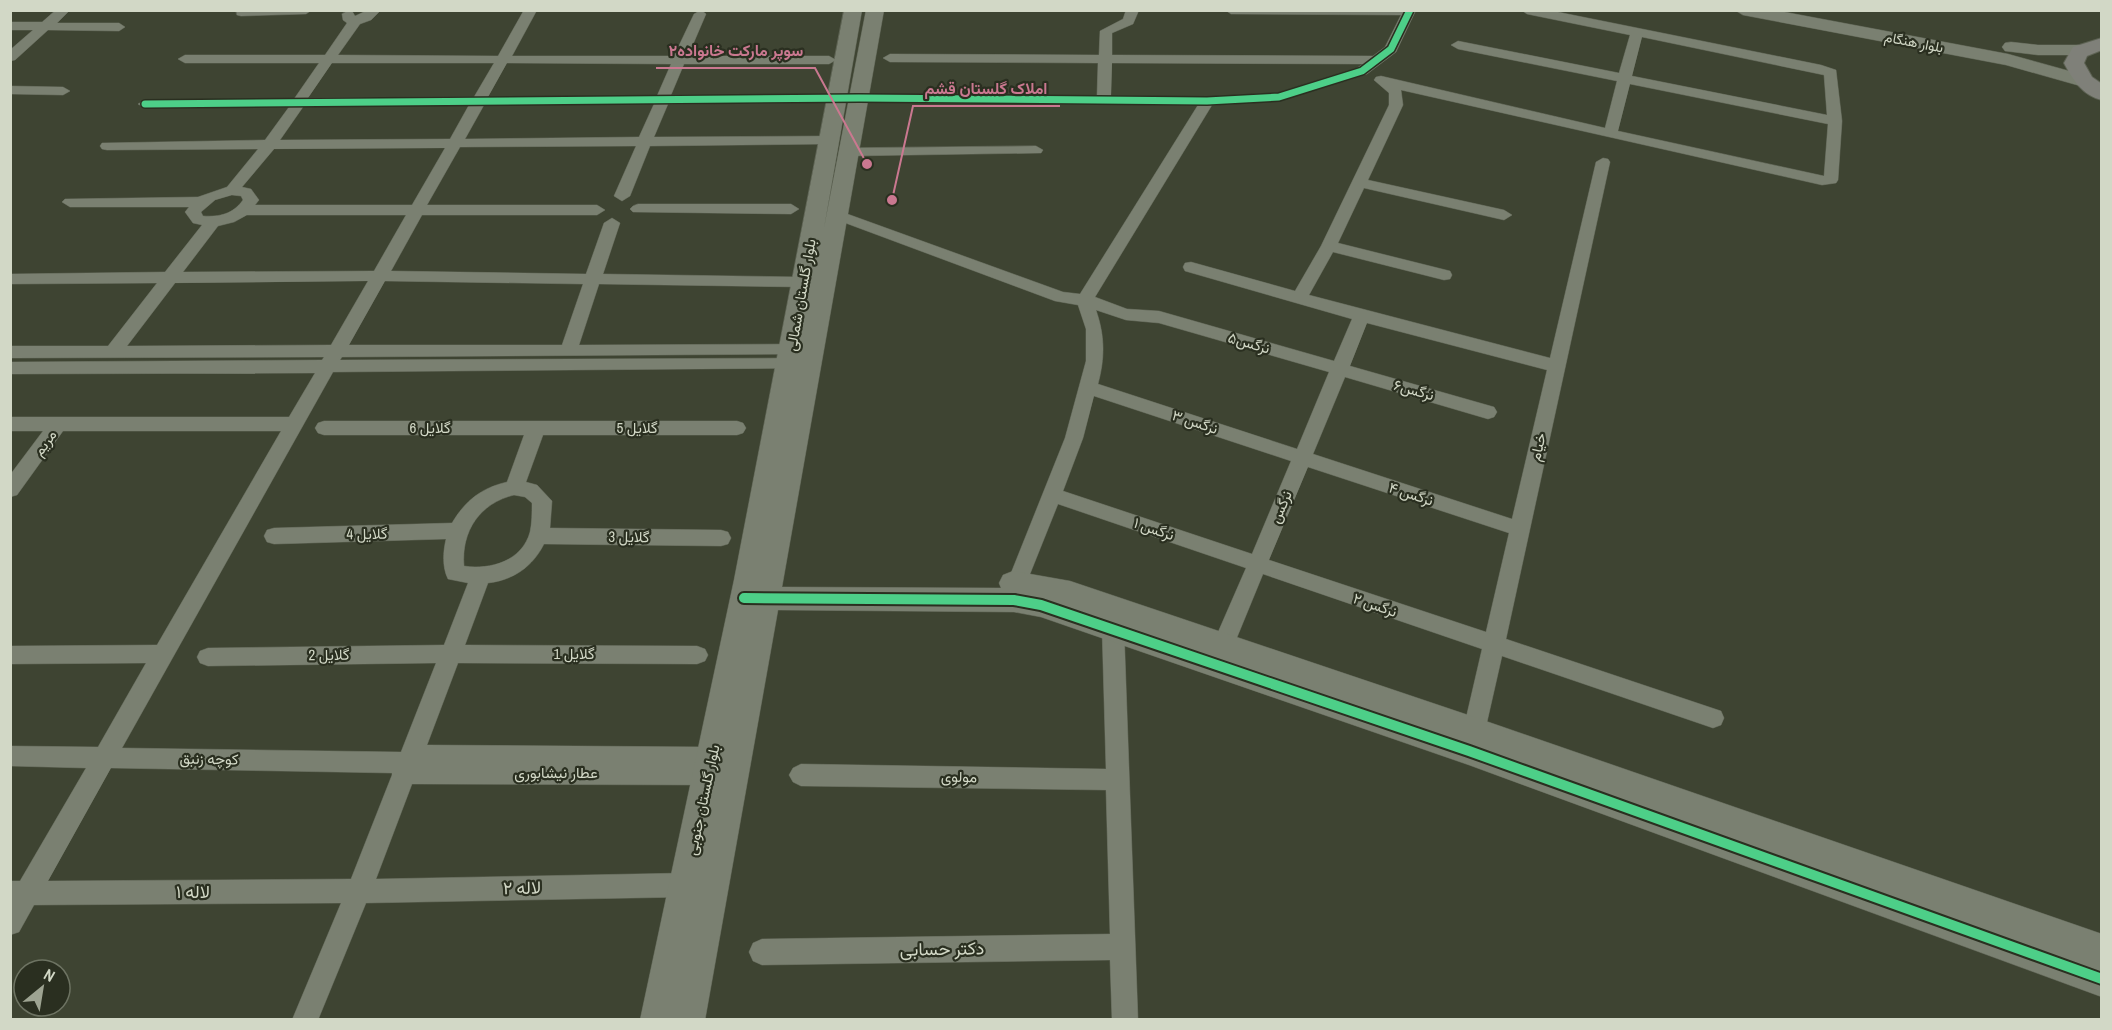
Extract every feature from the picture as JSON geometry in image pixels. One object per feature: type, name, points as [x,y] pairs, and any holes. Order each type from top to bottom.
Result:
[{"type":"main road","points":[[2092,47],[2075,58],[2074,63],[2084,81],[2102,94]]},
{"type":"street","points":[[10,57],[64,10]]},
{"type":"street","points":[[242,12],[306,10]]},
{"type":"street","points":[[232,190],[270,144],[330,59],[352,16],[369,17],[375,10]]},
{"type":"street","points":[[10,923],[19,893],[105,757],[481,102],[531,10]]},
{"type":"street","name":"بلوار گلستان شمالی","points":[[848,99],[853,10]]},
{"type":"street","name":"بلوار گلستان شمالی","points":[[757,589],[800,357],[828,225],[848,99],[875,10]]},
{"type":"street","points":[[1104,99],[1106,31],[1128,21],[1133,10]]},
{"type":"street","points":[[145,104],[848,99],[1208,101],[1279,97],[1362,71],[1391,49],[1409,11],[1231,10]]},
{"type":"street","points":[[1362,71],[1385,82],[1827,182],[1831,180],[1835,121],[1831,73],[1527,10]]},
{"type":"street","name":"بلوار هنگام","points":[[1743,10],[2019,49],[2092,47]]},
{"type":"street","name":"بلوار هنگام","points":[[1820,10],[1859,25],[2008,60],[2084,81]]},
{"type":"street","points":[[622,196],[701,12]]},
{"type":"street","points":[[10,26],[119,27]]},
{"type":"street","points":[[1611,132],[1637,32]]},
{"type":"street","points":[[1458,45],[1835,121]]},
{"type":"street","points":[[890,58],[1378,60]]},
{"type":"street","points":[[185,59],[829,60]]},
{"type":"street","points":[[1299,298],[1329,246],[1396,105],[1396,92],[1385,82]]},
{"type":"street","points":[[10,90],[63,91]]},
{"type":"street","points":[[1016,591],[1074,438],[1095,361],[1094,329],[1085,300],[1208,101]]},
{"type":"street","points":[[107,146],[646,141],[1036,150]]},
{"type":"street","name":"خیام","points":[[1472,741],[1603,162]]},
{"type":"street","points":[[1360,183],[1504,215]]},
{"type":"street","points":[[70,202],[199,202],[214,194],[232,190],[246,192],[251,200],[245,210],[231,219],[212,222],[198,220],[193,212],[199,202]]},
{"type":"street","points":[[622,196],[636,199],[639,202],[638,209],[628,219],[612,223],[596,216],[597,210],[605,200],[622,196]]},
{"type":"street","points":[[638,209],[791,209]]},
{"type":"street","points":[[245,210],[597,210]]},
{"type":"street","points":[[113,352],[212,222]]},
{"type":"street","points":[[568,351],[612,223]]},
{"type":"street","name":"بلوار گلستان شمالی","points":[[800,357],[803,282],[828,225]]},
{"type":"street","name":"نرگس۵","points":[[828,225],[1060,297],[1085,300],[1126,314],[1160,316],[1339,369]]},
{"type":"street","points":[[1329,246],[1444,275]]},
{"type":"street","points":[[1191,267],[1362,316],[1557,366]]},
{"type":"street","points":[[10,279],[381,276],[803,282]]},
{"type":"street","name":"نرگس","points":[[1223,645],[1362,316]]},
{"type":"street","points":[[10,368],[568,351],[800,357]]},
{"type":"street","points":[[10,352],[113,352],[333,359],[800,357]]},
{"type":"street","name":"نرگس۶","points":[[1339,369],[1488,412]]},
{"type":"street","name":"نرگس ۳","points":[[1087,387],[1302,458]]},
{"type":"street","points":[[10,424],[296,424]]},
{"type":"street","name":"مریم","points":[[10,490],[58,424]]},
{"type":"street","name":"گلایل 6","points":[[324,428],[536,428]]},
{"type":"street","points":[[514,488],[536,428]]},
{"type":"street","name":"گلایل 5","points":[[536,428],[737,428]]},
{"type":"street","name":"نرگس ۴","points":[[1302,458],[1520,530]]},
{"type":"street","points":[[514,488],[530,490],[542,501],[538,536],[523,559],[505,572],[494,576],[455,573],[452,559],[466,513],[479,501],[498,490],[514,488]]},
{"type":"street","name":"نرگس ۱","points":[[1051,494],[1257,564]]},
{"type":"street","name":"گلایل 4","points":[[274,536],[459,531]]},
{"type":"street","name":"گلایل 3","points":[[538,536],[721,538]]},
{"type":"street","name":"نرگس ۲","points":[[1257,564],[1713,718]]},
{"type":"street","points":[[305,1020],[359,891],[481,576]]},
{"type":"street","points":[[757,589],[1070,593],[1112,618],[2102,952]]},
{"type":"street","name":"بلوار گلستان جنوبی","points":[[687,1020],[723,765],[757,589]]},
{"type":"street","points":[[1112,618],[1223,645],[2102,979]]},
{"type":"street","points":[[1112,618],[1125,1020]]},
{"type":"street","points":[[10,655],[164,654]]},
{"type":"street","name":"گلایل 1","points":[[451,654],[697,655]]},
{"type":"street","name":"گلایل 2","points":[[208,657],[451,654]]},
{"type":"street","name":"کوچه زنبق","points":[[10,756],[407,763]]},
{"type":"street","name":"عطار نیشابوری","points":[[407,763],[723,765]]},
{"type":"street","name":"بلوار گلستان جنوبی","points":[[658,1020],[686,885],[723,765]]},
{"type":"street","name":"مولوی","points":[[801,775],[1117,780]]},
{"type":"street","name":"لاله ۲","points":[[359,891],[686,885]]},
{"type":"street","name":"لاله ۱","points":[[19,893],[359,891]]},
{"type":"street","name":"دکتر حسابی","points":[[762,952],[1123,947]]},
{"type":"cycle path","points":[[145,104],[859,98],[1207,101],[1279,97],[1362,71],[1391,49],[1410,10]]},
{"type":"cycle path","points":[[744,598],[1014,600],[1041,605],[1469,751],[2102,979]]},
{"type":"place","name":"سوپر ماركت خانواده٢","points":[[867,164]]},
{"type":"place","name":"املاک گلستان قشم","points":[[892,200]]}]
